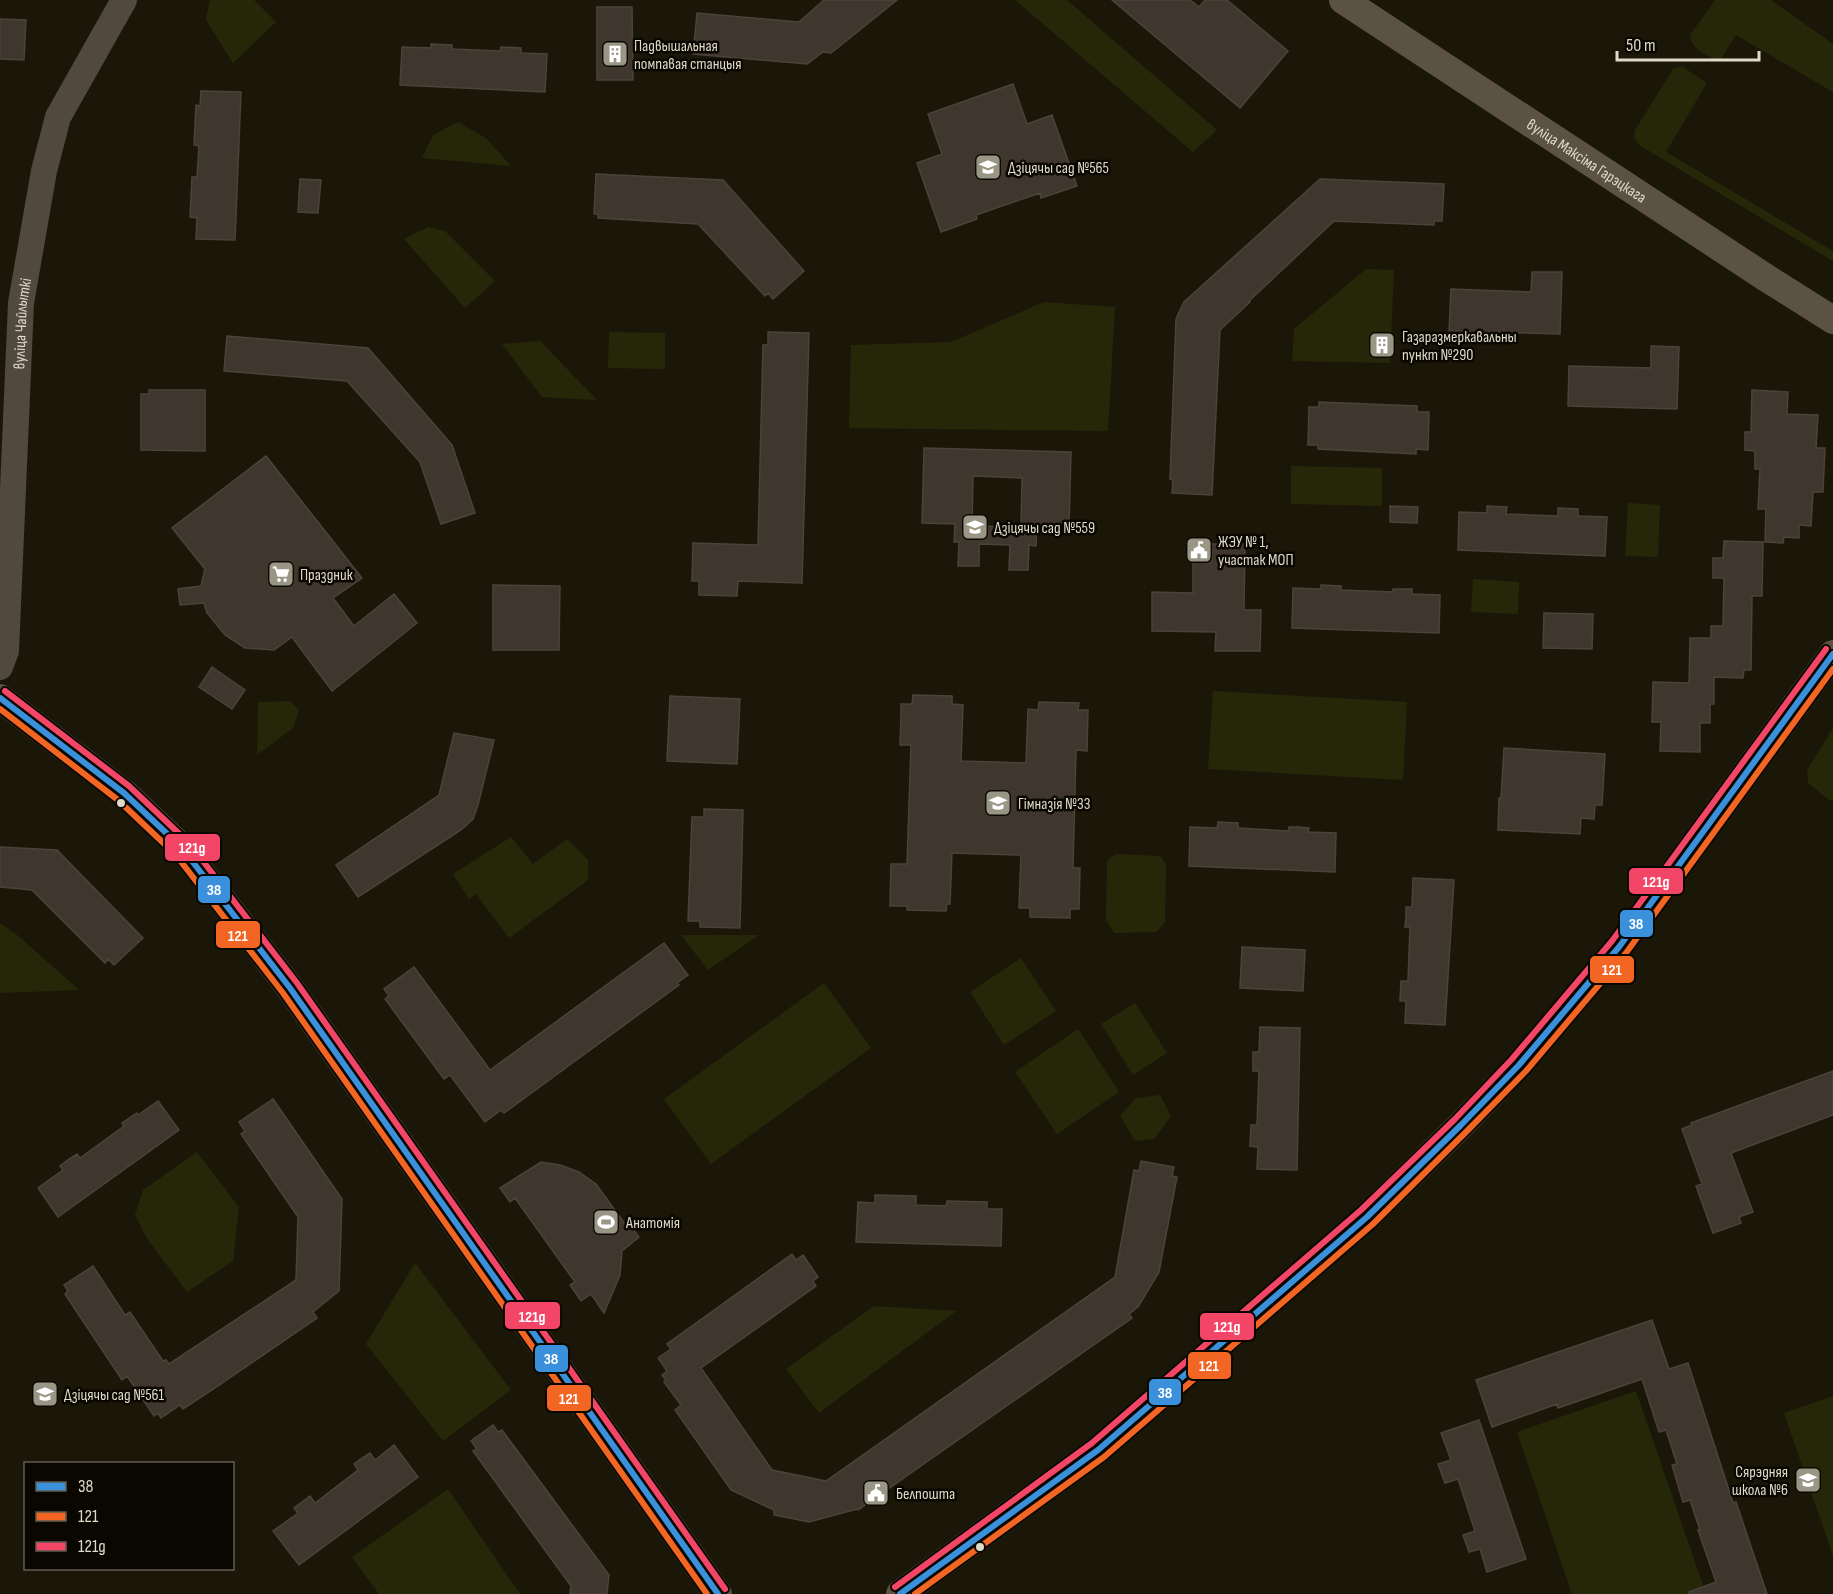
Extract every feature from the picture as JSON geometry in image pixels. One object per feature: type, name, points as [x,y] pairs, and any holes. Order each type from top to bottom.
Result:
[{"type":"main road","name":"вуліца Максіма Гарэцкага","points":[[1343,0],[1833,320]]},
{"type":"main road","points":[[900,1594],[1098,1450],[1368,1217],[1461,1125],[1519,1065],[1619,947],[1833,654]]},
{"type":"main road","points":[[0,698],[124,793],[182,848],[290,988],[718,1594]]},
{"type":"street","name":"вуліца Чайлыткі","points":[[0,667],[6,651],[21,303],[44,171],[58,117],[124,0]]},
{"type":"green space","points":[[210,0],[254,0],[276,22],[233,63],[206,20]]},
{"type":"green space","points":[[1015,0],[1067,0],[1217,130],[1193,152]]},
{"type":"green space","points":[[1715,0],[1771,0],[1833,44],[1833,92],[1736,35],[1719,62],[1701,52],[1693,45],[1690,35]]},
{"type":"green space","points":[[1683,67],[1707,83],[1666,152],[1833,251],[1833,261],[1639,145],[1634,137],[1635,130],[1673,69]]},
{"type":"green space","points":[[458,122],[486,138],[511,166],[422,158],[433,135]]},
{"type":"green space","points":[[428,227],[445,231],[495,281],[465,308],[404,239]]},
{"type":"green space","points":[[1366,269],[1394,270],[1390,363],[1292,361],[1294,329]]},
{"type":"green space","points":[[1044,302],[1115,307],[1108,431],[849,428],[851,345],[951,342]]},
{"type":"green space","points":[[609,332],[665,333],[665,369],[608,368]]},
{"type":"green space","points":[[540,341],[597,400],[542,397],[502,344]]},
{"type":"green space","points":[[1291,466],[1382,468],[1382,506],[1291,504]]},
{"type":"green space","points":[[1628,503],[1660,505],[1658,557],[1625,556]]},
{"type":"green space","points":[[1473,579],[1519,582],[1518,614],[1471,612]]},
{"type":"green space","points":[[1213,691],[1407,702],[1403,780],[1208,769]]},
{"type":"green space","points":[[290,701],[299,710],[293,728],[257,755],[258,702]]},
{"type":"green space","points":[[1833,728],[1833,800],[1829,800],[1808,783],[1807,770]]},
{"type":"green space","points":[[511,837],[533,864],[567,839],[588,860],[588,880],[509,938],[476,894],[469,899],[453,874]]},
{"type":"green space","points":[[1116,854],[1160,856],[1166,864],[1165,922],[1156,932],[1114,933],[1106,920],[1107,861]]},
{"type":"green space","points":[[0,923],[16,934],[79,990],[0,993]]},
{"type":"green space","points":[[681,935],[759,935],[708,970]]},
{"type":"green space","points":[[1021,958],[1056,1011],[1004,1045],[970,992]]},
{"type":"green space","points":[[824,983],[871,1048],[711,1164],[664,1099]]},
{"type":"green space","points":[[1135,1003],[1167,1053],[1133,1075],[1101,1024]]},
{"type":"green space","points":[[1078,1029],[1119,1092],[1057,1134],[1015,1072]]},
{"type":"green space","points":[[1160,1095],[1171,1116],[1154,1139],[1135,1141],[1120,1116],[1136,1098]]},
{"type":"green space","points":[[197,1152],[239,1207],[233,1261],[187,1292],[146,1237],[135,1215],[143,1190]]},
{"type":"green space","points":[[415,1263],[511,1390],[443,1441],[366,1344]]},
{"type":"green space","points":[[874,1306],[956,1311],[819,1413],[786,1369]]},
{"type":"green space","points":[[1636,1391],[1706,1594],[1572,1594],[1517,1432]]},
{"type":"green space","points":[[1833,1396],[1833,1556],[1784,1413]]},
{"type":"green space","points":[[448,1489],[520,1594],[379,1594],[352,1557]]},
{"type":"building","points":[[824,0],[897,0],[831,53],[823,52],[807,64],[693,54],[697,13],[799,22]]},
{"type":"building","points":[[1112,0],[1190,0],[1199,7],[1205,0],[1227,0],[1288,51],[1240,108]]},
{"type":"building","name":"Падвышальная помпавая станцыя","points":[[597,7],[632,7],[633,80],[597,80]]},
{"type":"building","points":[[0,19],[26,20],[24,60],[0,59]]},
{"type":"building","points":[[431,44],[452,45],[452,49],[500,51],[501,47],[521,48],[521,53],[547,54],[545,92],[400,85],[402,47],[431,48]]},
{"type":"building","points":[[1013,84],[1027,124],[1052,115],[1077,186],[1041,198],[1040,193],[976,215],[977,219],[941,232],[917,163],[942,154],[928,114]]},
{"type":"building","points":[[201,91],[241,92],[235,240],[196,239],[197,218],[190,217],[192,177],[197,177],[199,146],[194,145],[196,105],[200,106]]},
{"type":"building","points":[[596,174],[723,180],[804,271],[773,299],[768,293],[765,296],[698,224],[598,218],[598,214],[594,214]]},
{"type":"building","points":[[300,179],[321,180],[318,213],[298,212]]},
{"type":"building","points":[[1320,179],[1444,184],[1442,221],[1434,221],[1434,225],[1334,221],[1220,330],[1212,495],[1172,493],[1173,480],[1170,479],[1176,319],[1184,302]]},
{"type":"building","points":[[1532,272],[1562,272],[1560,334],[1449,331],[1451,289],[1531,292]]},
{"type":"building","points":[[768,332],[809,333],[802,583],[738,581],[737,596],[699,595],[699,581],[692,581],[693,543],[758,545],[763,345],[768,345]]},
{"type":"building","points":[[227,336],[368,348],[452,445],[475,513],[441,524],[420,462],[347,381],[224,371]]},
{"type":"building","points":[[1651,346],[1679,347],[1677,409],[1568,406],[1569,366],[1651,368]]},
{"type":"building","points":[[149,390],[205,390],[205,451],[141,450],[141,394],[149,394]]},
{"type":"building","points":[[1752,390],[1788,392],[1787,414],[1818,415],[1816,448],[1825,448],[1823,492],[1813,492],[1811,526],[1799,525],[1799,538],[1784,537],[1783,543],[1765,542],[1766,509],[1758,509],[1760,469],[1755,469],[1755,451],[1745,450],[1745,432],[1751,432]]},
{"type":"building","points":[[1319,402],[1417,406],[1417,412],[1429,412],[1428,450],[1416,449],[1416,454],[1318,449],[1318,445],[1308,445],[1309,407],[1319,407]]},
{"type":"building","points":[[924,448],[1071,452],[1069,526],[1037,525],[1036,546],[1029,545],[1028,570],[1009,570],[1010,545],[979,544],[979,566],[958,566],[959,542],[954,542],[955,524],[922,523]],"holes":[[[973,476],[1022,478],[1021,527],[972,526]]]},
{"type":"building","name":"Праздник","points":[[266,456],[362,578],[333,598],[354,626],[394,594],[417,623],[332,691],[292,637],[274,650],[245,648],[225,635],[207,613],[204,603],[180,605],[178,589],[201,586],[205,569],[172,528]]},
{"type":"building","points":[[1390,506],[1418,507],[1417,523],[1390,522]]},
{"type":"building","points":[[1487,506],[1507,507],[1506,514],[1558,516],[1558,508],[1578,509],[1578,516],[1607,517],[1605,556],[1458,550],[1459,512],[1487,513]]},
{"type":"building","points":[[1724,541],[1763,542],[1762,596],[1752,596],[1751,670],[1744,670],[1743,678],[1714,677],[1714,704],[1710,704],[1710,723],[1700,723],[1700,752],[1660,751],[1661,722],[1652,722],[1653,682],[1689,683],[1690,638],[1711,638],[1711,626],[1723,626],[1724,578],[1713,578],[1713,558],[1723,558]]},
{"type":"building","name":"ЖЭУ № 1, участак МОП","points":[[1193,544],[1245,544],[1244,610],[1261,610],[1260,651],[1215,651],[1216,632],[1152,631],[1152,592],[1193,593]]},
{"type":"building","points":[[493,585],[560,586],[559,650],[493,650]]},
{"type":"building","points":[[1321,585],[1341,586],[1341,590],[1392,592],[1393,589],[1412,589],[1412,594],[1440,595],[1439,633],[1292,628],[1293,588],[1321,589]]},
{"type":"building","points":[[1544,613],[1593,614],[1592,649],[1543,648]]},
{"type":"building","points":[[212,667],[245,690],[232,709],[199,687]]},
{"type":"building","points":[[913,695],[952,696],[952,704],[963,705],[961,761],[1026,763],[1028,709],[1038,710],[1039,702],[1079,703],[1078,710],[1088,710],[1087,751],[1076,750],[1073,868],[1080,868],[1079,909],[1070,909],[1070,918],[1030,917],[1030,908],[1019,908],[1021,855],[952,853],[950,904],[947,904],[946,911],[907,910],[907,906],[890,906],[891,864],[907,864],[911,745],[900,745],[901,704],[912,704]]},
{"type":"building","points":[[670,696],[740,699],[737,764],[667,761]]},
{"type":"building","points":[[454,733],[494,740],[473,819],[461,830],[358,897],[336,865],[439,795]]},
{"type":"building","points":[[1504,748],[1605,754],[1602,805],[1595,805],[1594,819],[1581,818],[1580,834],[1498,830]]},
{"type":"building","points":[[704,809],[743,810],[740,928],[700,927],[700,921],[688,921],[692,817],[704,817]]},
{"type":"building","points":[[1218,822],[1238,823],[1238,828],[1289,831],[1289,827],[1297,827],[1309,828],[1308,832],[1336,833],[1335,872],[1189,866],[1190,827],[1217,828]]},
{"type":"building","points":[[0,847],[57,850],[143,938],[114,965],[108,959],[105,963],[32,890],[0,887]]},
{"type":"building","points":[[1413,878],[1454,880],[1445,1025],[1405,1023],[1406,1001],[1400,1001],[1401,981],[1408,981],[1410,927],[1405,927],[1406,907],[1412,907]]},
{"type":"building","points":[[664,943],[688,975],[677,983],[679,985],[504,1113],[501,1110],[485,1122],[450,1075],[444,1079],[385,999],[389,996],[384,989],[414,967],[490,1070]]},
{"type":"building","points":[[1242,947],[1305,950],[1303,991],[1240,988]]},
{"type":"building","points":[[1260,1027],[1300,1028],[1297,1170],[1257,1169],[1258,1147],[1250,1146],[1251,1125],[1257,1125],[1259,1071],[1253,1071],[1253,1052],[1259,1052]]},
{"type":"building","points":[[1833,1071],[1833,1115],[1731,1153],[1753,1212],[1739,1217],[1741,1223],[1713,1233],[1696,1186],[1702,1184],[1682,1129],[1692,1125],[1691,1123]]},
{"type":"building","points":[[273,1099],[342,1199],[339,1291],[313,1312],[317,1318],[218,1386],[183,1409],[180,1405],[161,1418],[158,1413],[154,1416],[127,1376],[122,1380],[65,1294],[68,1291],[64,1285],[93,1266],[125,1315],[130,1312],[163,1361],[166,1360],[169,1364],[296,1280],[298,1217],[241,1134],[245,1131],[239,1122]]},
{"type":"building","points":[[158,1101],[179,1130],[58,1217],[38,1188],[63,1170],[60,1166],[69,1159],[77,1154],[80,1158],[124,1126],[122,1123]]},
{"type":"building","points":[[1141,1161],[1174,1167],[1172,1176],[1177,1177],[1159,1272],[1138,1307],[1129,1314],[1132,1318],[858,1510],[809,1522],[774,1515],[774,1510],[731,1490],[675,1410],[681,1405],[664,1382],[666,1380],[662,1375],[667,1371],[658,1358],[671,1349],[667,1344],[792,1254],[796,1260],[803,1255],[818,1277],[813,1281],[816,1286],[701,1368],[772,1470],[826,1481],[1115,1277],[1134,1170],[1139,1171]]},
{"type":"building","points":[[541,1162],[560,1165],[579,1172],[596,1184],[625,1224],[628,1222],[639,1237],[622,1251],[620,1275],[604,1313],[591,1294],[581,1301],[570,1285],[575,1282],[515,1198],[510,1202],[500,1188]]},
{"type":"building","points":[[875,1195],[916,1196],[916,1205],[946,1206],[947,1201],[987,1202],[987,1209],[1002,1209],[1001,1246],[856,1242],[858,1202],[875,1203]]},
{"type":"building","points":[[1652,1320],[1669,1369],[1688,1363],[1733,1503],[1736,1502],[1767,1594],[1689,1594],[1689,1592],[1716,1582],[1690,1500],[1683,1502],[1672,1465],[1677,1464],[1666,1430],[1659,1432],[1642,1379],[1558,1408],[1557,1404],[1492,1427],[1476,1380]]},
{"type":"building","points":[[1479,1420],[1526,1559],[1487,1572],[1480,1549],[1469,1552],[1463,1535],[1475,1531],[1458,1479],[1445,1483],[1438,1464],[1451,1460],[1441,1433]]},
{"type":"building","points":[[493,1425],[498,1432],[502,1430],[609,1575],[607,1594],[570,1594],[571,1586],[473,1451],[477,1449],[471,1441]]},
{"type":"building","points":[[394,1445],[418,1477],[299,1565],[273,1531],[298,1513],[294,1508],[310,1496],[315,1503],[358,1470],[354,1464],[362,1458],[370,1453],[375,1460]]},
{"type":"transit line","name":"121д","points":[[895,1587],[1092,1443],[1361,1210],[1455,1119],[1512,1059],[1612,941],[1826,649]]},
{"type":"transit line","name":"38","points":[[900,1594],[1098,1450],[1367,1217],[1461,1125],[1519,1065],[1619,947],[1833,654]]},
{"type":"transit line","name":"121","points":[[915,1594],[1104,1457],[1373,1224],[1467,1131],[1526,1071],[1626,953],[1833,669]]},
{"type":"transit line","name":"121д","points":[[5,691],[129,786],[189,843],[297,983],[725,1589]]},
{"type":"transit line","name":"38","points":[[0,698],[124,793],[182,848],[290,988],[718,1594]]},
{"type":"transit line","name":"121","points":[[0,709],[118,800],[175,854],[283,993],[707,1594]]},
{"type":"place","name":"Падвышальная помпавая станцыя","points":[[615,54]]},
{"type":"place","name":"Дзіцячы сад №565","points":[[988,167]]},
{"type":"place","name":"Газаразмеркавальны пункт №290","points":[[1382,345]]},
{"type":"place","name":"Дзіцячы сад №559","points":[[975,527]]},
{"type":"place","name":"ЖЭУ № 1, участак МОП","points":[[1199,550]]},
{"type":"place","name":"Праздник","points":[[281,574]]},
{"type":"place","name":"Гімназія №33","points":[[998,803]]},
{"type":"place","name":"Анатомія","points":[[606,1222]]},
{"type":"place","name":"Дзіцячы сад №561","points":[[45,1394]]},
{"type":"place","name":"Сярэдняя школа №6","points":[[1808,1480]]},
{"type":"place","name":"Белпошта","points":[[876,1493]]}]
